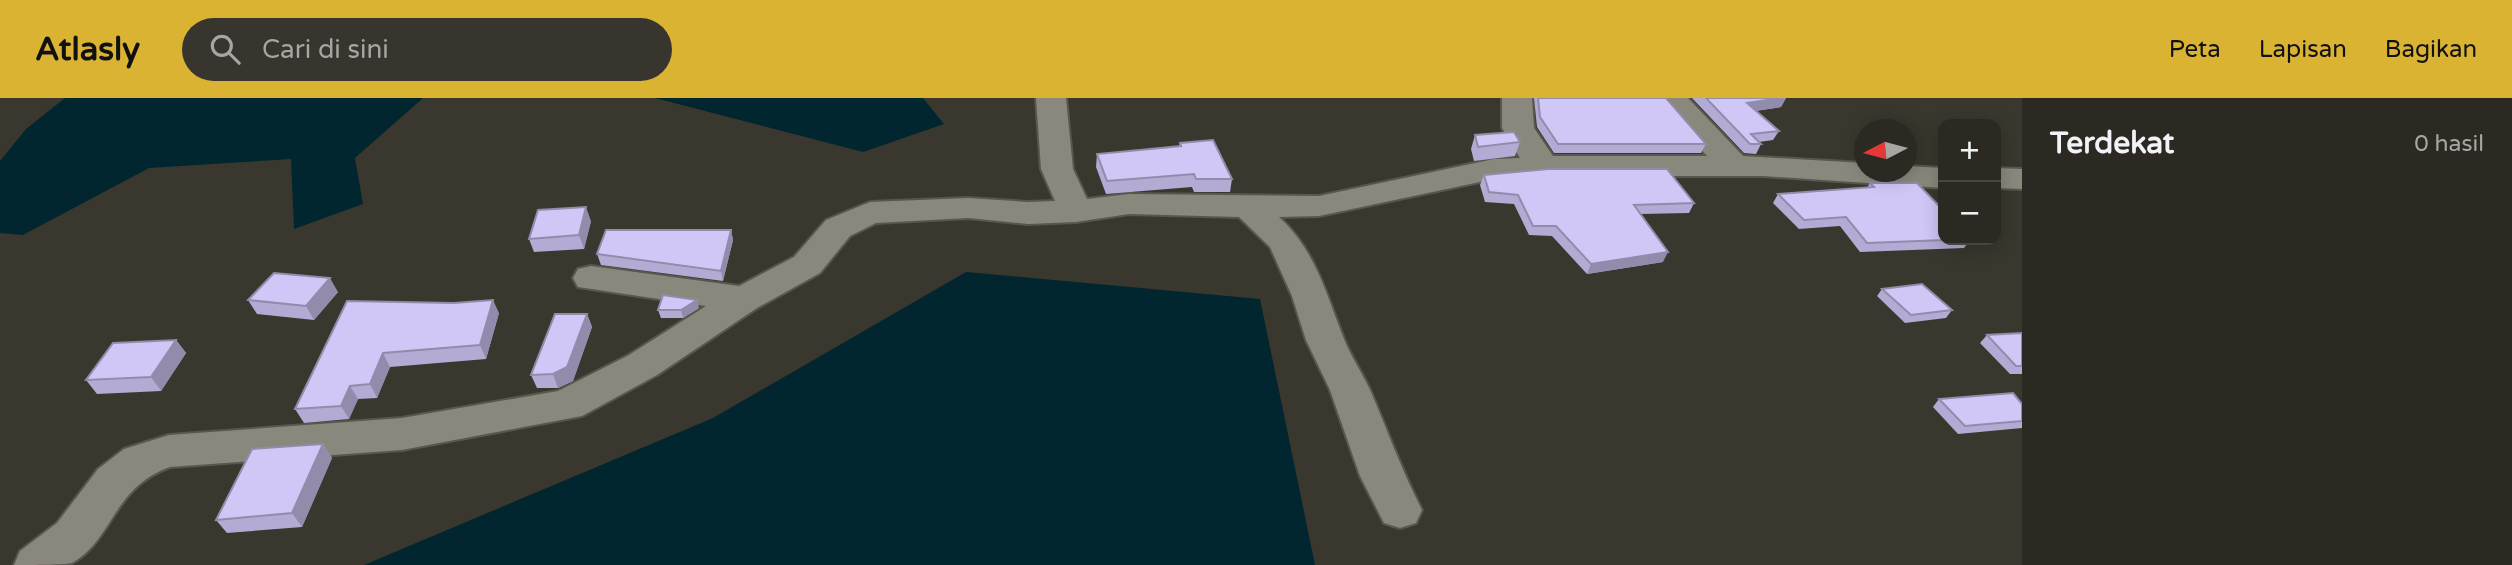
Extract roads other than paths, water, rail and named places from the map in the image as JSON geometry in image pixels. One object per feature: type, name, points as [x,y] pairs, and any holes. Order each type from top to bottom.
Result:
[{"type":"street","points":[[1051,98],[1057,169],[1076,211]]},
{"type":"street","points":[[1517,98],[1514,119],[1521,138],[1544,166]]},
{"type":"street","points":[[1671,98],[1734,166]]},
{"type":"street","points":[[37,565],[73,536],[113,481],[139,461],[169,451],[402,434],[567,405],[643,365],[744,299],[807,265],[838,228],[870,213],[968,208],[1028,213],[1076,211],[1129,204],[1319,206],[1494,169],[1544,166],[1734,166],[1938,178]]},
{"type":"street","points":[[2001,178],[2022,178]]},
{"type":"street","points":[[1248,207],[1285,242],[1311,296],[1325,340],[1350,390],[1382,476],[1400,510]]},
{"type":"street","points":[[591,278],[744,299]]},
{"type":"water","points":[[65,98],[423,98],[355,158],[363,204],[294,229],[291,159],[149,168],[23,235],[0,233],[0,161],[26,129]]},
{"type":"water","points":[[655,98],[923,98],[944,124],[863,152]]},
{"type":"water","points":[[966,272],[1260,299],[1315,565],[364,565],[713,418]]}]
